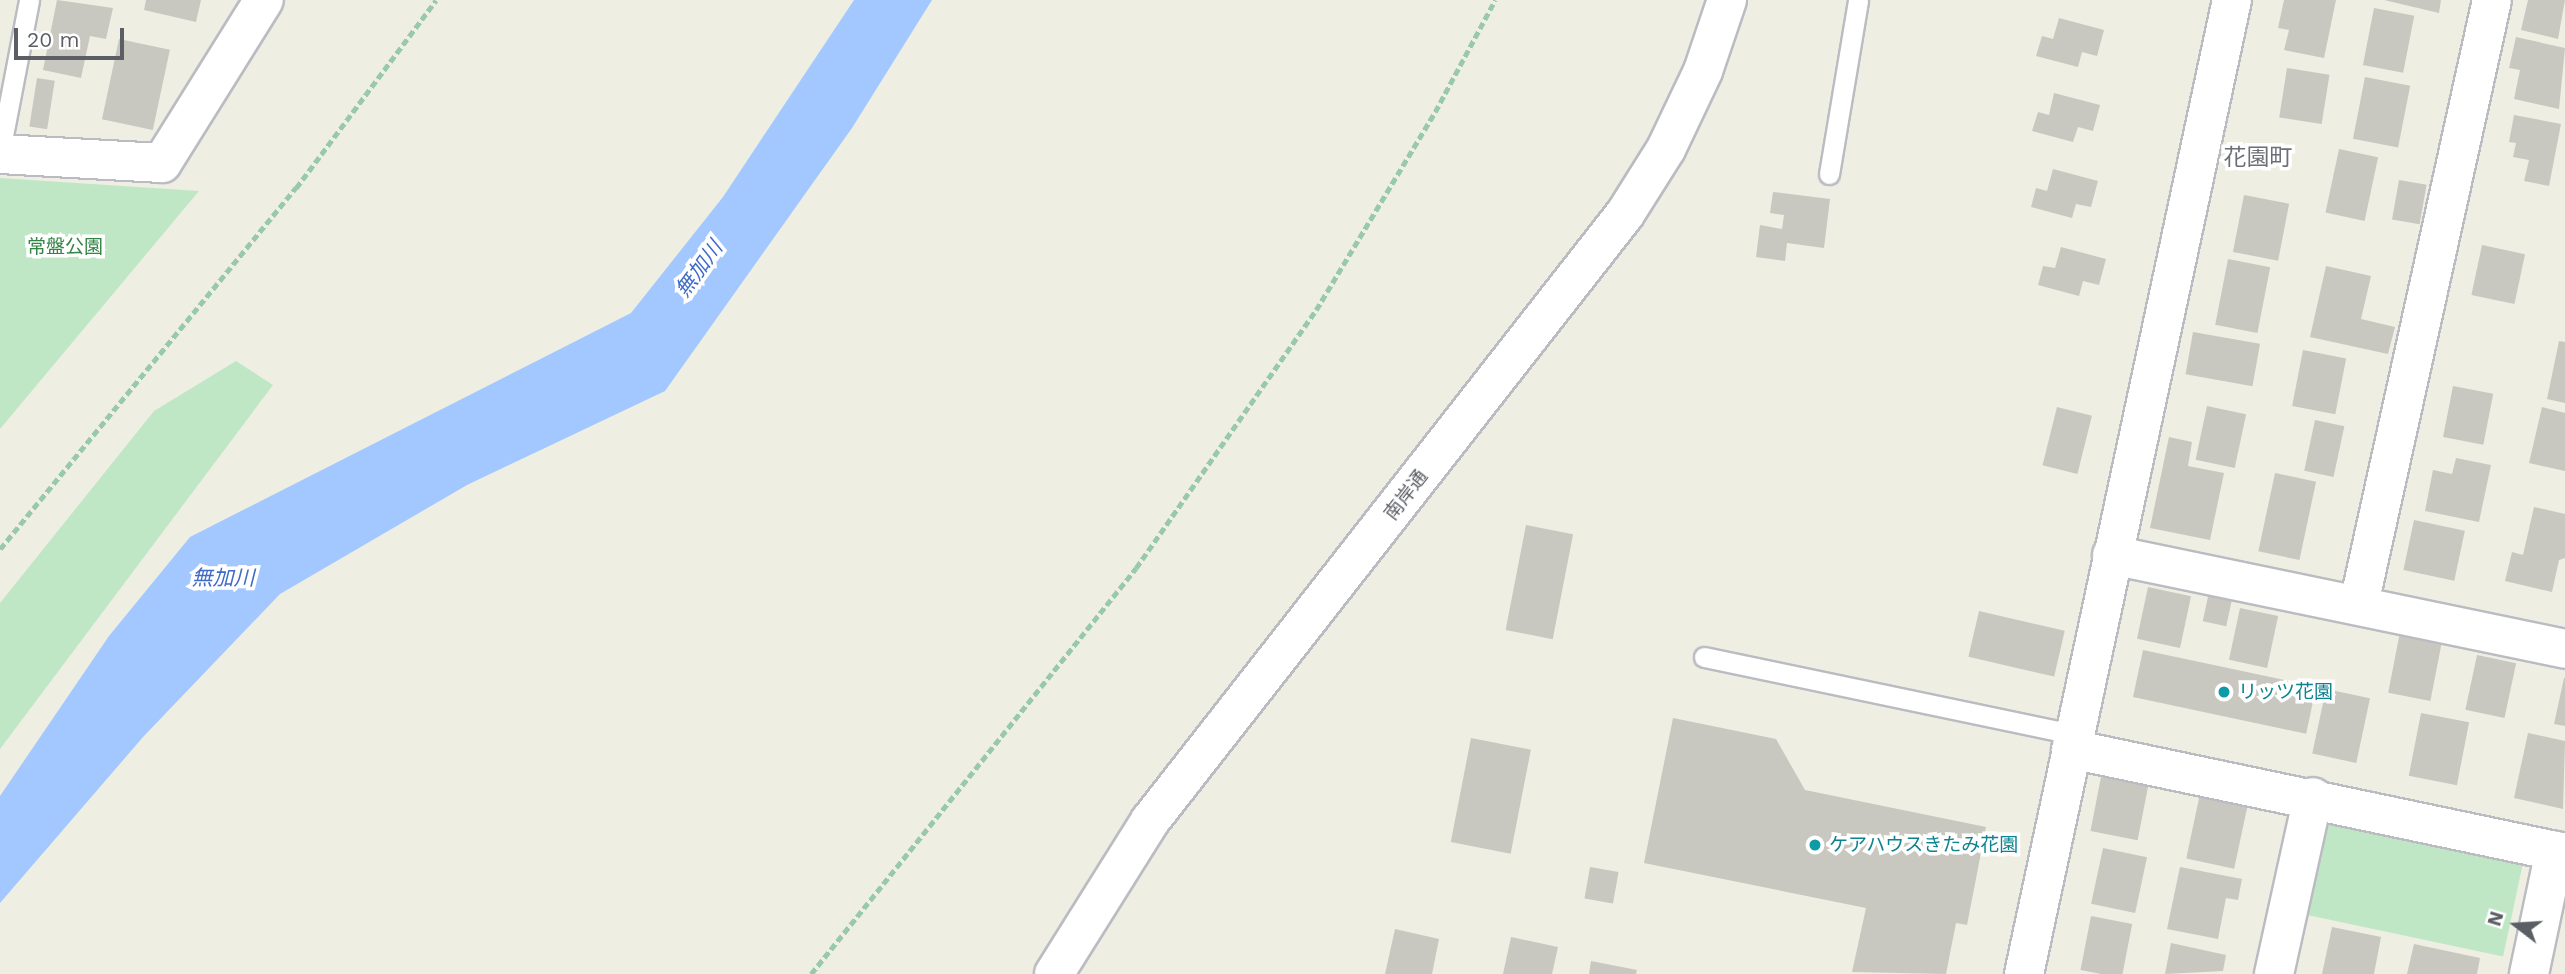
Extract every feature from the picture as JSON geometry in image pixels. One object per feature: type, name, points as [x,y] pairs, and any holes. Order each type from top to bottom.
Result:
[{"type":"street","points":[[0,152],[162,163],[264,0]]},
{"type":"street","name":"南岸通","points":[[1054,974],[1150,821],[1625,214],[1666,149],[1703,71],[1727,0]]},
{"type":"street","points":[[2024,974],[2232,0]]},
{"type":"street","points":[[2359,604],[2492,0]]},
{"type":"street","points":[[2112,555],[2359,604],[2565,649]]},
{"type":"street","points":[[2072,742],[2560,852],[2529,974]]},
{"type":"street","points":[[2274,974],[2313,797]]},
{"type":"lane","points":[[0,152],[29,0]]},
{"type":"lane","points":[[1829,174],[1858,0]]},
{"type":"lane","points":[[1704,657],[2072,742]]},
{"type":"path","points":[[0,548],[296,188],[436,0]]},
{"type":"path","points":[[811,974],[1136,568],[1316,310],[1435,112],[1495,0]]},
{"type":"green space","name":"常盤公園","points":[[0,178],[199,191],[0,429]]},
{"type":"green space","points":[[236,361],[273,385],[0,749],[0,603],[154,411]]},
{"type":"green space","points":[[2327,823],[2523,865],[2503,957],[2307,915]]},
{"type":"water","name":"無加川","points":[[854,0],[932,0],[852,128],[665,391],[467,485],[280,594],[143,737],[0,903],[0,796],[109,636],[190,537],[631,313],[723,197]]},
{"type":"building","points":[[57,0],[113,8],[106,39],[90,36],[81,78],[43,70]]},
{"type":"building","points":[[146,0],[201,0],[196,22],[144,10]]},
{"type":"building","points":[[2284,0],[2336,0],[2324,58],[2284,50],[2289,30],[2278,28]]},
{"type":"building","points":[[2384,0],[2441,0],[2439,13]]},
{"type":"building","points":[[2528,0],[2565,0],[2558,39],[2521,30]]},
{"type":"building","points":[[2374,8],[2414,16],[2403,73],[2363,65]]},
{"type":"building","points":[[2059,18],[2104,30],[2097,56],[2082,52],[2078,67],[2036,56],[2042,36],[2053,39]]},
{"type":"building","points":[[2516,37],[2565,48],[2559,109],[2514,99],[2520,70],[2509,68]]},
{"type":"building","points":[[119,39],[170,50],[153,130],[102,119]]},
{"type":"building","points":[[2287,68],[2329,75],[2322,124],[2279,117]]},
{"type":"building","points":[[2365,77],[2410,86],[2398,148],[2353,139]]},
{"type":"building","points":[[37,78],[55,81],[47,129],[29,126]]},
{"type":"building","points":[[2054,93],[2100,105],[2093,131],[2078,127],[2073,142],[2032,131],[2038,112],[2049,115]]},
{"type":"building","points":[[2514,115],[2561,124],[2549,186],[2524,181],[2529,160],[2513,157],[2516,143],[2509,142]]},
{"type":"building","points":[[2339,149],[2378,157],[2365,221],[2325,213]]},
{"type":"building","points":[[2053,169],[2098,181],[2091,207],[2076,204],[2072,218],[2031,207],[2036,188],[2047,191]]},
{"type":"building","points":[[2399,180],[2427,185],[2420,224],[2392,219]]},
{"type":"building","points":[[1773,192],[1830,199],[1824,248],[1787,243],[1785,261],[1756,257],[1760,225],[1782,229],[1784,215],[1770,213]]},
{"type":"building","points":[[2244,195],[2289,204],[2278,261],[2233,252]]},
{"type":"building","points":[[2482,245],[2525,254],[2514,304],[2471,295]]},
{"type":"building","points":[[2061,247],[2106,259],[2099,285],[2083,281],[2079,296],[2038,285],[2043,266],[2055,268]]},
{"type":"building","points":[[2228,259],[2270,267],[2257,333],[2215,325]]},
{"type":"building","points":[[2326,266],[2371,276],[2361,319],[2395,327],[2388,354],[2310,337]]},
{"type":"building","points":[[2193,332],[2260,344],[2253,386],[2186,374]]},
{"type":"building","points":[[2559,341],[2565,342],[2565,403],[2547,399]]},
{"type":"building","points":[[2303,350],[2346,358],[2335,414],[2292,406]]},
{"type":"building","points":[[2453,386],[2493,394],[2483,445],[2443,437]]},
{"type":"building","points":[[2207,406],[2246,414],[2235,468],[2196,460]]},
{"type":"building","points":[[2057,407],[2092,416],[2077,474],[2042,465]]},
{"type":"building","points":[[2542,407],[2565,413],[2565,471],[2529,463]]},
{"type":"building","points":[[2315,420],[2344,426],[2334,477],[2304,471]]},
{"type":"building","points":[[2169,437],[2192,442],[2188,466],[2224,473],[2210,540],[2150,528]]},
{"type":"building","points":[[2456,458],[2491,465],[2479,522],[2425,511],[2433,470],[2452,474]]},
{"type":"building","points":[[2275,473],[2316,482],[2299,560],[2258,551]]},
{"type":"building","points":[[2534,507],[2565,514],[2565,558],[2559,560],[2552,592],[2505,581],[2512,552],[2523,555]]},
{"type":"building","points":[[2414,520],[2465,531],[2454,581],[2403,570]]},
{"type":"building","points":[[1526,525],[1573,534],[1553,639],[1506,630]]},
{"type":"building","points":[[2148,587],[2191,596],[2180,648],[2137,639]]},
{"type":"building","points":[[2209,592],[2232,597],[2226,626],[2203,621]]},
{"type":"building","points":[[2240,608],[2278,616],[2267,668],[2229,660]]},
{"type":"building","points":[[1979,611],[2065,631],[2054,677],[1968,657]]},
{"type":"building","points":[[2400,632],[2442,640],[2430,701],[2388,693]]},
{"type":"building","name":"リッツ花園","points":[[2143,650],[2316,687],[2306,734],[2133,697]]},
{"type":"building","points":[[2477,655],[2516,663],[2504,718],[2465,710]]},
{"type":"building","points":[[2565,678],[2565,726],[2554,724]]},
{"type":"building","points":[[2326,689],[2370,698],[2356,763],[2312,754]]},
{"type":"building","points":[[2421,713],[2469,722],[2457,785],[2409,776]]},
{"type":"building","name":"ケアハウスきたみ花園","points":[[1673,718],[1776,739],[1805,790],[1986,827],[1967,925],[1956,923],[1946,974],[1852,972],[1866,908],[1644,863]]},
{"type":"building","points":[[2528,733],[2565,741],[2563,809],[2514,798]]},
{"type":"building","points":[[1471,738],[1531,750],[1511,854],[1451,842]]},
{"type":"building","points":[[2101,777],[2148,786],[2138,840],[2091,831]]},
{"type":"building","points":[[2201,789],[2249,799],[2234,869],[2186,858]]},
{"type":"building","points":[[2103,848],[2147,857],[2135,913],[2091,904]]},
{"type":"building","points":[[1590,867],[1619,872],[1613,904],[1584,899]]},
{"type":"building","points":[[2180,867],[2242,879],[2238,900],[2226,898],[2218,939],[2167,929]]},
{"type":"building","points":[[2091,916],[2132,924],[2123,974],[2081,970]]},
{"type":"building","points":[[2332,927],[2381,937],[2374,974],[2322,974]]},
{"type":"building","points":[[1395,929],[1439,939],[1432,974],[1385,974]]},
{"type":"building","points":[[1511,937],[1558,947],[1552,974],[1503,974]]},
{"type":"building","points":[[2171,943],[2226,955],[2223,971],[2165,974]]},
{"type":"building","points":[[2414,944],[2480,958],[2477,974],[2407,974]]},
{"type":"building","points":[[1591,961],[1637,970],[1636,974],[1589,974]]},
{"type":"place","name":"リッツ花園","points":[[2224,692]]},
{"type":"place","name":"ケアハウスきたみ花園","points":[[1815,845]]},
{"type":"district","name":"花園町","points":[[2258,158]]}]
